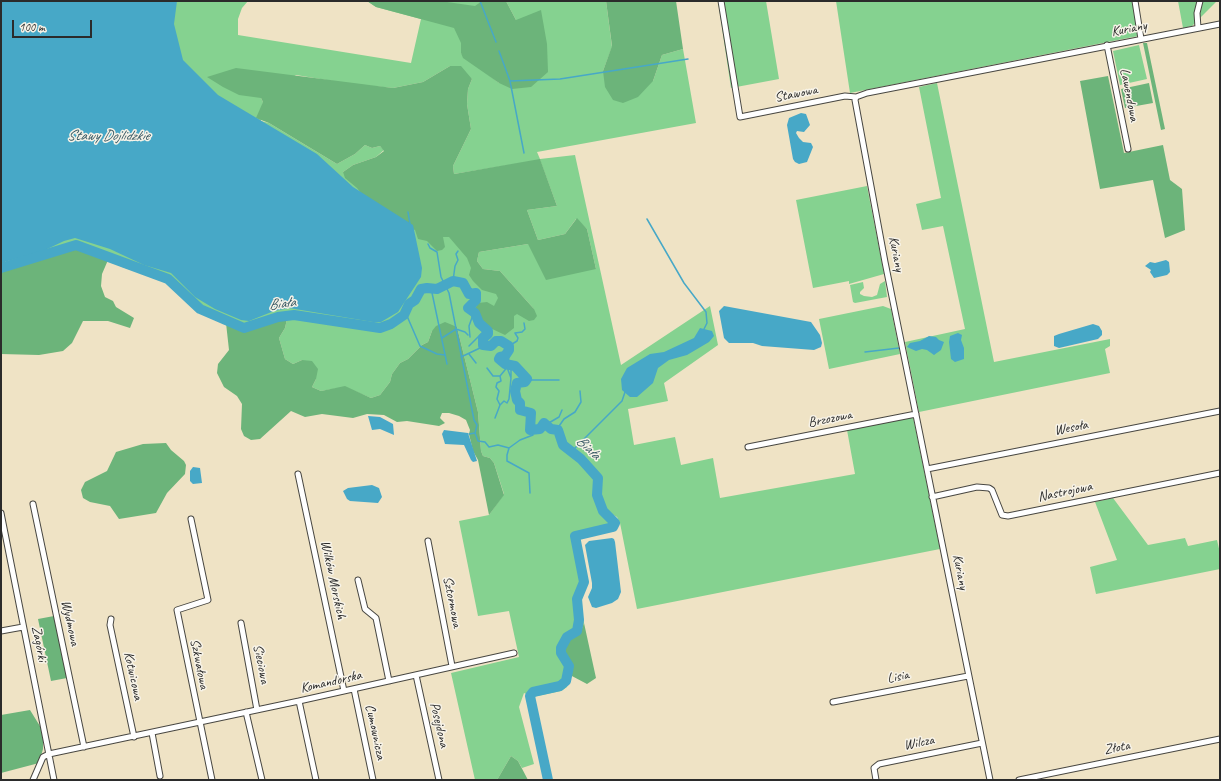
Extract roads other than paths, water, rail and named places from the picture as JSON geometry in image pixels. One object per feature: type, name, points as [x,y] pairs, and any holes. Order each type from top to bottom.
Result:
[{"type":"street","name":"Stawowa","points":[[721,1],[740,117],[845,96],[856,97]]},
{"type":"street","points":[[1135,1],[1141,39]]},
{"type":"street","points":[[1198,25],[1197,13],[1200,1]]},
{"type":"street","name":"Kuriany","points":[[990,780],[854,106],[856,97],[867,93],[1141,39],[1198,25],[1220,24]]},
{"type":"street","name":"Lawendowa","points":[[1107,45],[1128,149]]},
{"type":"street","name":"Wesoła","points":[[927,469],[1220,411]]},
{"type":"street","name":"Brzozowa","points":[[748,447],[916,414]]},
{"type":"street","name":"Nastrojowa","points":[[932,497],[977,487],[989,488],[992,490],[1002,515],[1008,516],[1220,473]]},
{"type":"street","name":"Wilków Morskich","points":[[298,474],[344,691]]},
{"type":"street","name":"Wydmowa","points":[[33,504],[84,746]]},
{"type":"street","name":"Zagórki","points":[[1,513],[54,780]]},
{"type":"street","name":"Szkwałowa","points":[[191,519],[208,600],[177,610],[199,723],[212,780]]},
{"type":"street","name":"Sztormowa","points":[[428,541],[452,666]]},
{"type":"street","points":[[358,580],[365,610],[376,618],[389,681]]},
{"type":"street","name":"Kotwicowa","points":[[111,619],[110,625],[134,737]]},
{"type":"street","name":"Sieciowa","points":[[241,623],[257,710]]},
{"type":"street","points":[[1,631],[23,627]]},
{"type":"street","name":"Komandorska","points":[[49,754],[199,723],[514,653]]},
{"type":"street","name":"Posejdona","points":[[416,675],[439,780]]},
{"type":"street","name":"Lisia","points":[[833,702],[968,676]]},
{"type":"street","name":"Cumownicza","points":[[354,689],[373,780]]},
{"type":"street","points":[[299,701],[316,780]]},
{"type":"street","points":[[246,712],[262,780]]},
{"type":"street","points":[[152,733],[160,776]]},
{"type":"street","name":"Złota","points":[[1019,780],[1220,739]]},
{"type":"street","name":"Wilcza","points":[[876,780],[874,768],[879,764],[982,743]]},
{"type":"street","points":[[32,780],[44,757],[49,754]]},
{"type":"water","name":"Stawy Dojlidzkie","points":[[1,1],[177,1],[174,24],[183,60],[218,95],[317,154],[353,187],[413,225],[422,268],[421,277],[398,312],[381,322],[373,322],[289,308],[274,311],[249,321],[241,320],[215,309],[195,297],[171,273],[144,265],[110,249],[75,238],[64,241],[43,251],[1,263]]},
{"type":"water","points":[[801,113],[806,114],[810,125],[804,132],[797,131],[796,133],[803,142],[811,143],[813,147],[807,162],[799,164],[793,159],[787,125],[789,118]]},
{"type":"water","points":[[1166,260],[1169,262],[1170,272],[1167,275],[1154,278],[1150,272],[1151,270],[1145,266],[1150,262],[1155,263]]},
{"type":"water","points":[[724,306],[811,322],[820,335],[822,343],[821,347],[814,350],[762,346],[753,343],[729,343],[724,338],[719,311]]},
{"type":"water","points":[[1093,324],[1099,326],[1102,331],[1102,335],[1098,339],[1059,348],[1054,346],[1054,336]]},
{"type":"water","points":[[700,328],[712,331],[714,336],[709,342],[687,355],[669,360],[658,368],[653,383],[637,397],[630,397],[622,390],[621,379],[627,368],[650,354],[664,352],[694,338]]},
{"type":"water","points":[[958,333],[962,335],[961,340],[964,348],[964,359],[955,362],[951,359],[949,342],[950,336]]},
{"type":"water","points":[[929,336],[936,337],[944,342],[941,350],[934,355],[927,350],[922,349],[916,351],[907,347],[910,343],[920,341]]},
{"type":"water","points":[[368,416],[380,417],[393,424],[394,435],[380,429],[372,430]]},
{"type":"water","points":[[444,430],[468,433],[477,461],[473,462],[471,460],[464,445],[445,444],[442,434]]},
{"type":"water","points":[[193,467],[200,468],[202,483],[193,484],[190,481],[190,471]]},
{"type":"water","points":[[372,485],[379,488],[382,497],[378,503],[350,501],[347,499],[343,491],[348,488]]},
{"type":"water","points":[[612,538],[615,542],[621,592],[618,599],[612,603],[596,608],[592,607],[588,597],[592,588],[592,583],[585,545],[589,541]]},
{"type":"waterway","points":[[480,1],[496,42]]},
{"type":"waterway","points":[[499,51],[510,81],[560,79],[688,59]]},
{"type":"waterway","points":[[510,81],[524,153]]},
{"type":"waterway","points":[[408,212],[410,224]]},
{"type":"waterway","points":[[647,219],[684,283],[706,312],[707,323],[704,329]]},
{"type":"waterway","points":[[428,244],[430,248],[437,252],[441,277],[449,293],[474,420],[477,425],[475,433],[478,441],[485,442],[489,447],[498,445],[509,448],[520,440],[533,435],[532,431]]},
{"type":"waterway","name":"Biała","points":[[1,268],[76,245],[168,279],[200,309],[244,328],[278,317],[294,315],[380,328],[391,324],[404,315],[409,304],[415,300],[421,289],[437,289],[453,281],[463,283],[469,294],[476,293],[476,300],[468,308],[475,313],[479,323],[488,331],[488,334],[483,338],[483,345],[491,346],[496,341],[501,341],[509,346],[509,350],[505,356],[500,357],[499,359],[505,364],[515,366],[527,379],[525,382],[517,383],[515,391],[517,400],[520,403],[520,410],[531,413],[530,430],[540,429],[544,423],[551,429],[558,430],[563,445],[581,459],[598,478],[597,495],[603,511],[615,523],[613,527],[575,536],[584,582],[577,599],[579,620],[577,631],[567,637],[561,648],[561,653],[569,666],[566,681],[560,686],[533,692],[530,696],[548,780]]},
{"type":"waterway","points":[[453,281],[455,266],[458,260],[456,254],[458,251]]},
{"type":"waterway","points":[[431,288],[447,364]]},
{"type":"waterway","points":[[470,337],[469,326],[474,312]]},
{"type":"waterway","points":[[404,314],[407,316],[420,346],[437,354],[445,355]]},
{"type":"waterway","points":[[509,346],[517,341],[518,338],[515,333],[522,332],[525,329],[524,323]]},
{"type":"waterway","points":[[456,329],[465,332],[468,335]]},
{"type":"waterway","points":[[442,338],[456,329]]},
{"type":"waterway","points":[[469,346],[486,329]]},
{"type":"waterway","points":[[461,357],[480,348],[482,344]]},
{"type":"waterway","points":[[865,352],[899,348]]},
{"type":"waterway","points":[[495,418],[500,405],[497,399],[499,391],[496,387],[497,383],[501,381],[500,376],[509,365],[508,351]]},
{"type":"waterway","points":[[469,354],[476,363]]},
{"type":"waterway","points":[[511,365],[511,377]]},
{"type":"waterway","points":[[500,405],[504,401],[507,403],[509,399],[511,378],[508,366]]},
{"type":"waterway","points":[[487,368],[493,376],[500,376]]},
{"type":"waterway","points":[[525,377],[528,377],[531,380],[559,380]]},
{"type":"waterway","points":[[557,429],[564,419],[575,412],[581,402],[580,391]]},
{"type":"waterway","points":[[572,451],[622,401],[625,392]]},
{"type":"waterway","points":[[547,424],[559,417],[562,410]]},
{"type":"waterway","points":[[469,434],[475,433]]},
{"type":"waterway","points":[[509,448],[507,461],[529,473],[530,493]]}]
